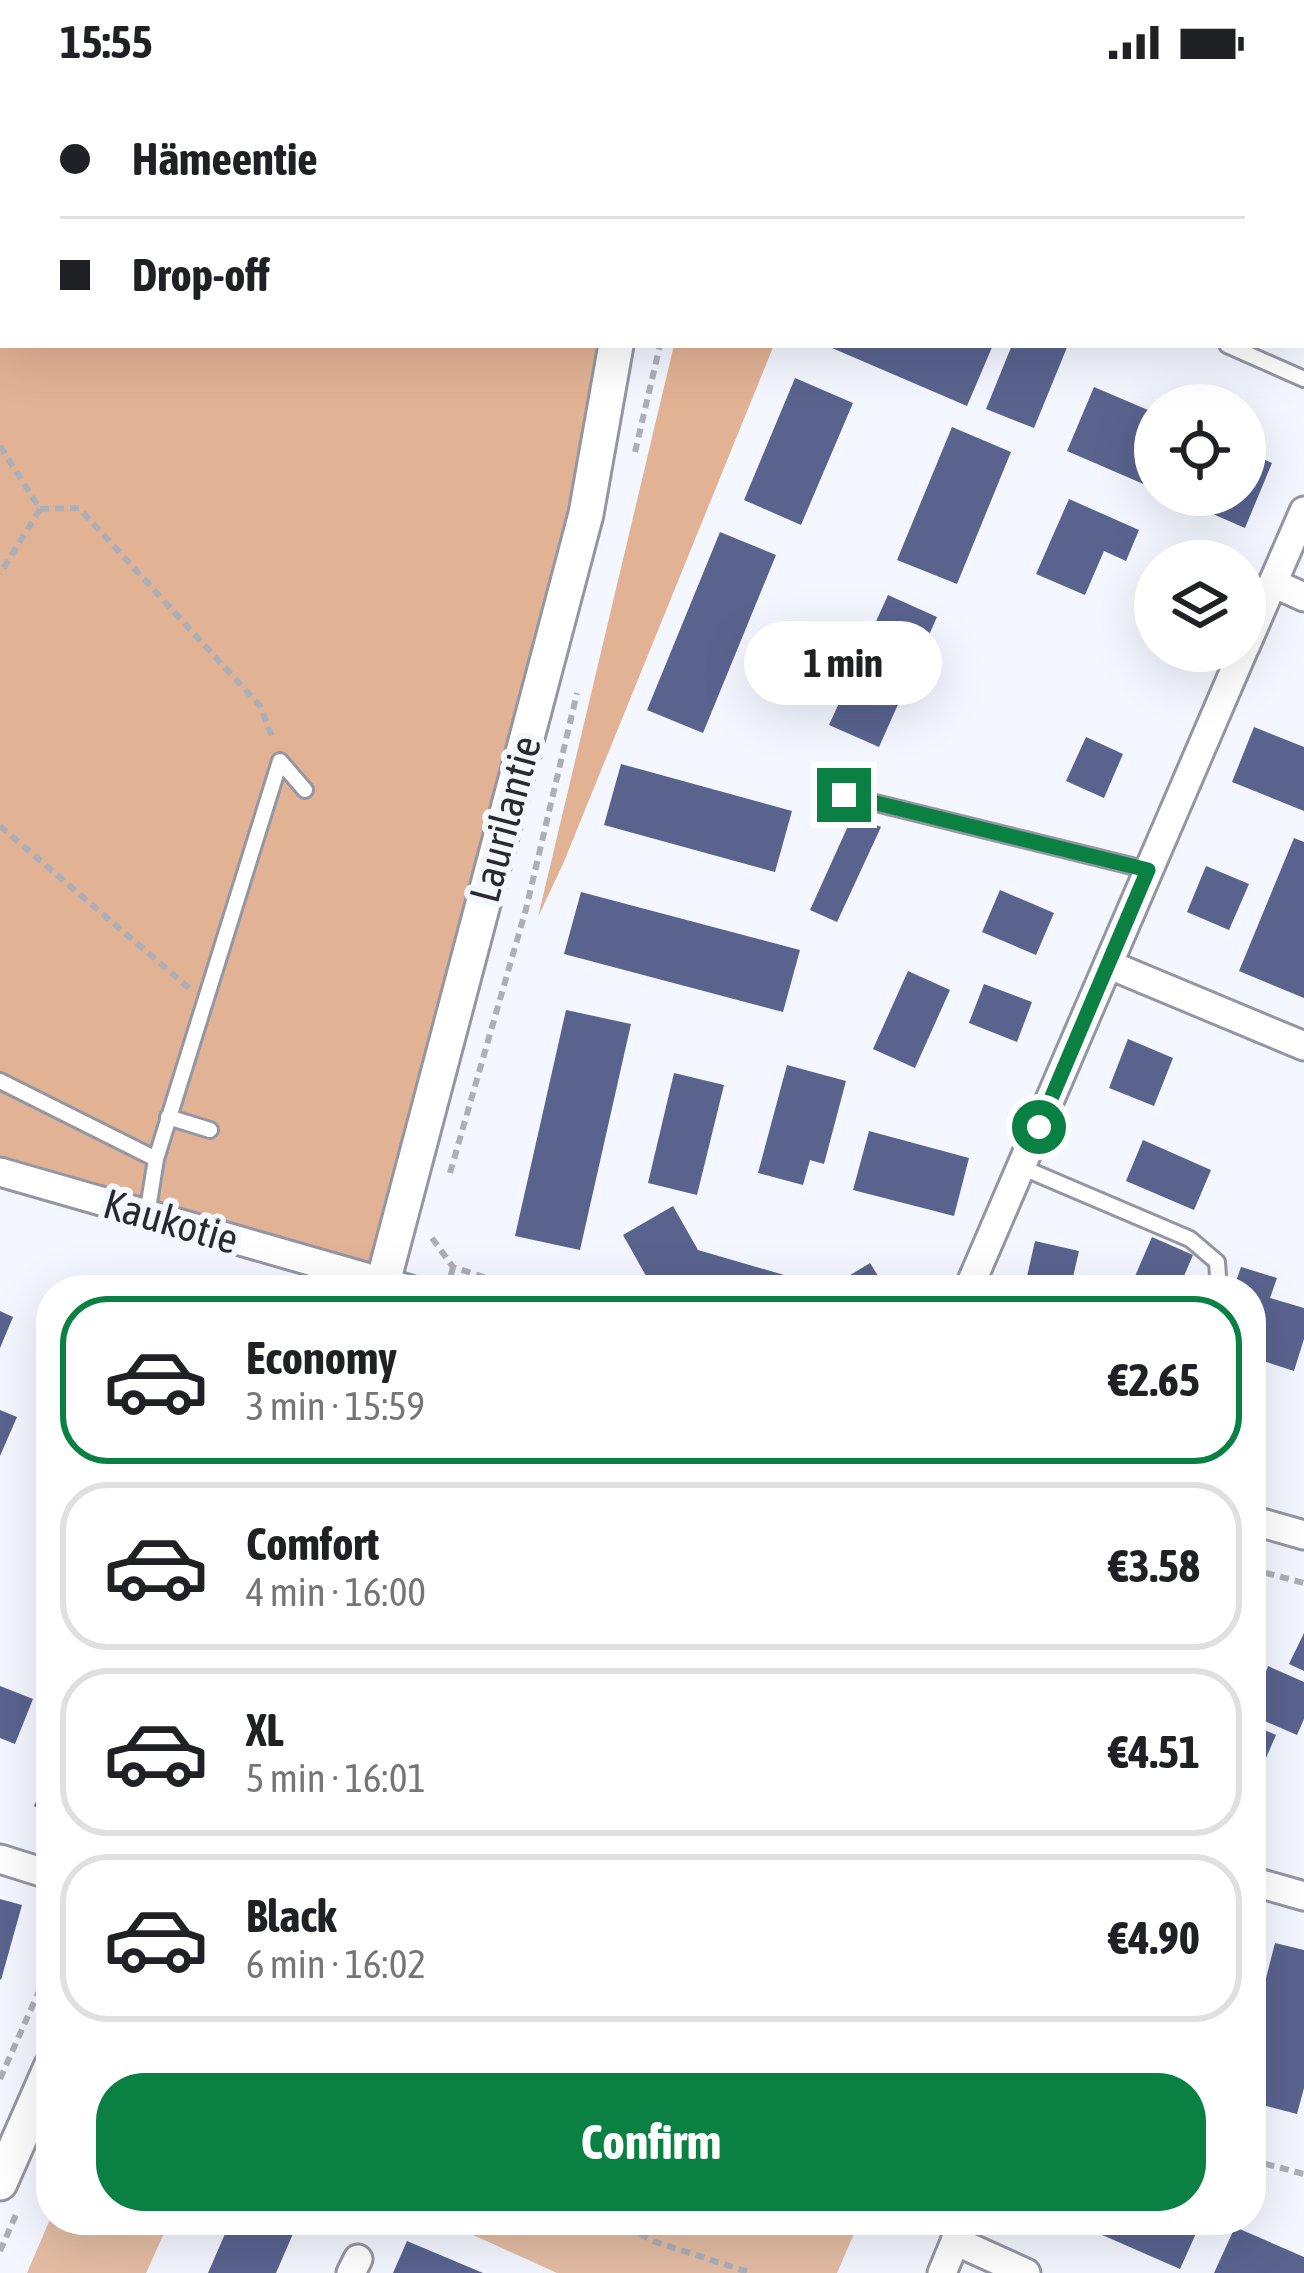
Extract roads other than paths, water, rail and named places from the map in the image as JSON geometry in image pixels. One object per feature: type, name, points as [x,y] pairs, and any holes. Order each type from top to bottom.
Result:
[{"type":"street","name":"Laurilantie","points":[[395,1275],[586,514],[615,348]]},
{"type":"street","points":[[1266,600],[1304,511]]},
{"type":"street","points":[[1273,584],[1304,597]]},
{"type":"street","points":[[975,1275],[1234,672]]},
{"type":"street","points":[[1110,965],[1304,1046]]},
{"type":"street","name":"Kaukotie","points":[[0,1172],[351,1275]]},
{"type":"street","points":[[1266,1524],[1304,1535]]},
{"type":"street","points":[[0,1859],[36,1870]]},
{"type":"street","points":[[1266,1885],[1304,1896]]},
{"type":"street","points":[[0,2183],[36,2101]]},
{"type":"street","points":[[942,2273],[957,2235]]},
{"type":"street","points":[[965,2235],[1026,2273]]},
{"type":"lane","points":[[1234,348],[1304,379]]},
{"type":"lane","points":[[147,1215],[168,1117],[280,761],[305,790]]},
{"type":"lane","points":[[844,795],[1148,870]]},
{"type":"lane","points":[[0,1081],[156,1159]]},
{"type":"lane","points":[[168,1117],[210,1130]]},
{"type":"lane","points":[[1022,1167],[1190,1239],[1217,1262],[1218,1275]]}]
